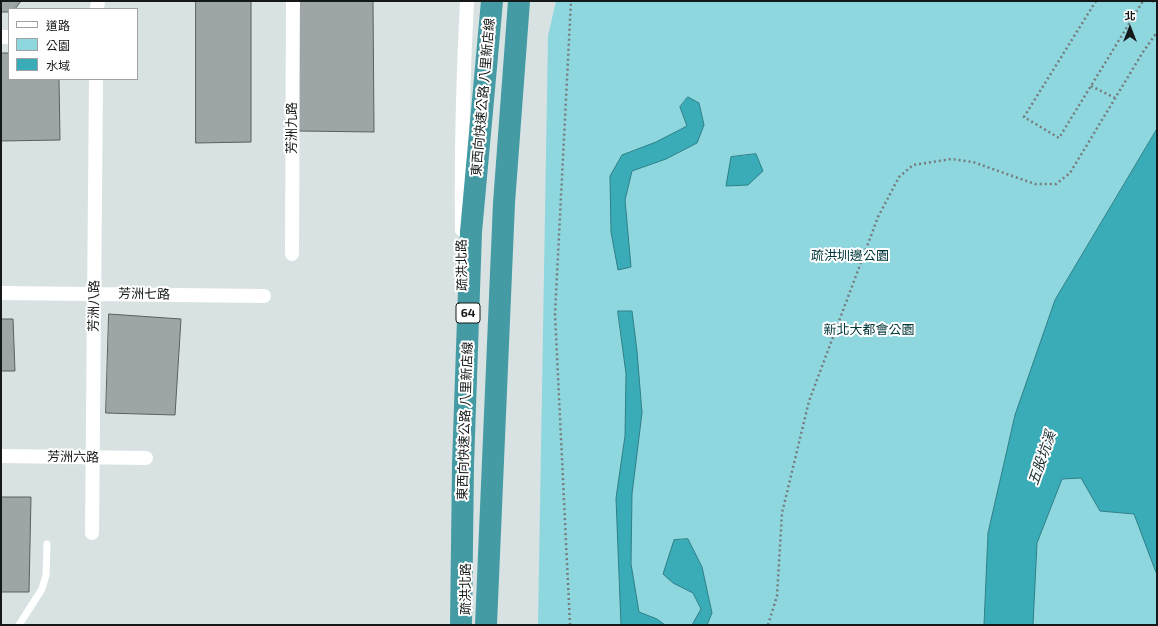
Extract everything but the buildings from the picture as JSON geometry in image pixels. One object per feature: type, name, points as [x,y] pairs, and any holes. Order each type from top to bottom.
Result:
[{"type":"highway","name":"東西向快速公路 八里新店線","points":[[461,625],[463,465],[471,232],[492,1]]},
{"type":"highway","name":"64","points":[[486,625],[504,203],[519,1]]},
{"type":"street","name":"芳洲九路","points":[[292,254],[293,1]]},
{"type":"street","name":"疏洪北路","points":[[466,625],[461,166],[467,1]]},
{"type":"street","name":"芳洲八路","points":[[92,533],[96,80]]},
{"type":"street","name":"芳洲七路","points":[[1,292],[264,296]]},
{"type":"street","name":"芳洲六路","points":[[1,456],[146,458]]},
{"type":"lane","points":[[19,625],[42,589],[46,575],[47,544]]},
{"type":"path","points":[[570,625],[555,314],[571,1]]},
{"type":"path","points":[[1096,1],[1024,117],[1059,138],[1143,1]]},
{"type":"path","points":[[1152,1],[1157,4]]},
{"type":"path","points":[[768,625],[777,596],[782,513],[809,401],[878,217],[899,177],[913,165],[951,159],[973,162],[1035,184],[1056,184],[1070,173],[1143,52],[1157,32]]},
{"type":"path","points":[[1091,86],[1115,98]]},
{"type":"green space","name":"疏洪圳邊公園","points":[[556,1],[1157,1],[1157,625],[538,625],[548,36]]},
{"type":"water","points":[[688,97],[699,103],[704,125],[697,143],[666,159],[632,171],[625,200],[631,267],[618,270],[611,232],[610,176],[622,155],[656,142],[687,126],[680,107]]},
{"type":"water","name":"五股坑溪","points":[[1157,129],[1157,575],[1134,514],[1100,511],[1081,478],[1062,479],[1037,543],[1033,625],[984,625],[988,533],[1015,415],[1055,300]]},
{"type":"water","points":[[756,154],[763,171],[748,185],[726,186],[731,157]]},
{"type":"water","points":[[618,311],[632,311],[642,413],[632,494],[631,564],[639,612],[657,619],[665,625],[621,625],[616,498],[625,436],[626,374]]},
{"type":"water","points":[[688,539],[702,567],[712,613],[707,625],[692,625],[701,609],[693,593],[673,583],[663,574],[674,540]]},
{"type":"park label","name":"新北大都會公園","points":[[869,330]]}]
